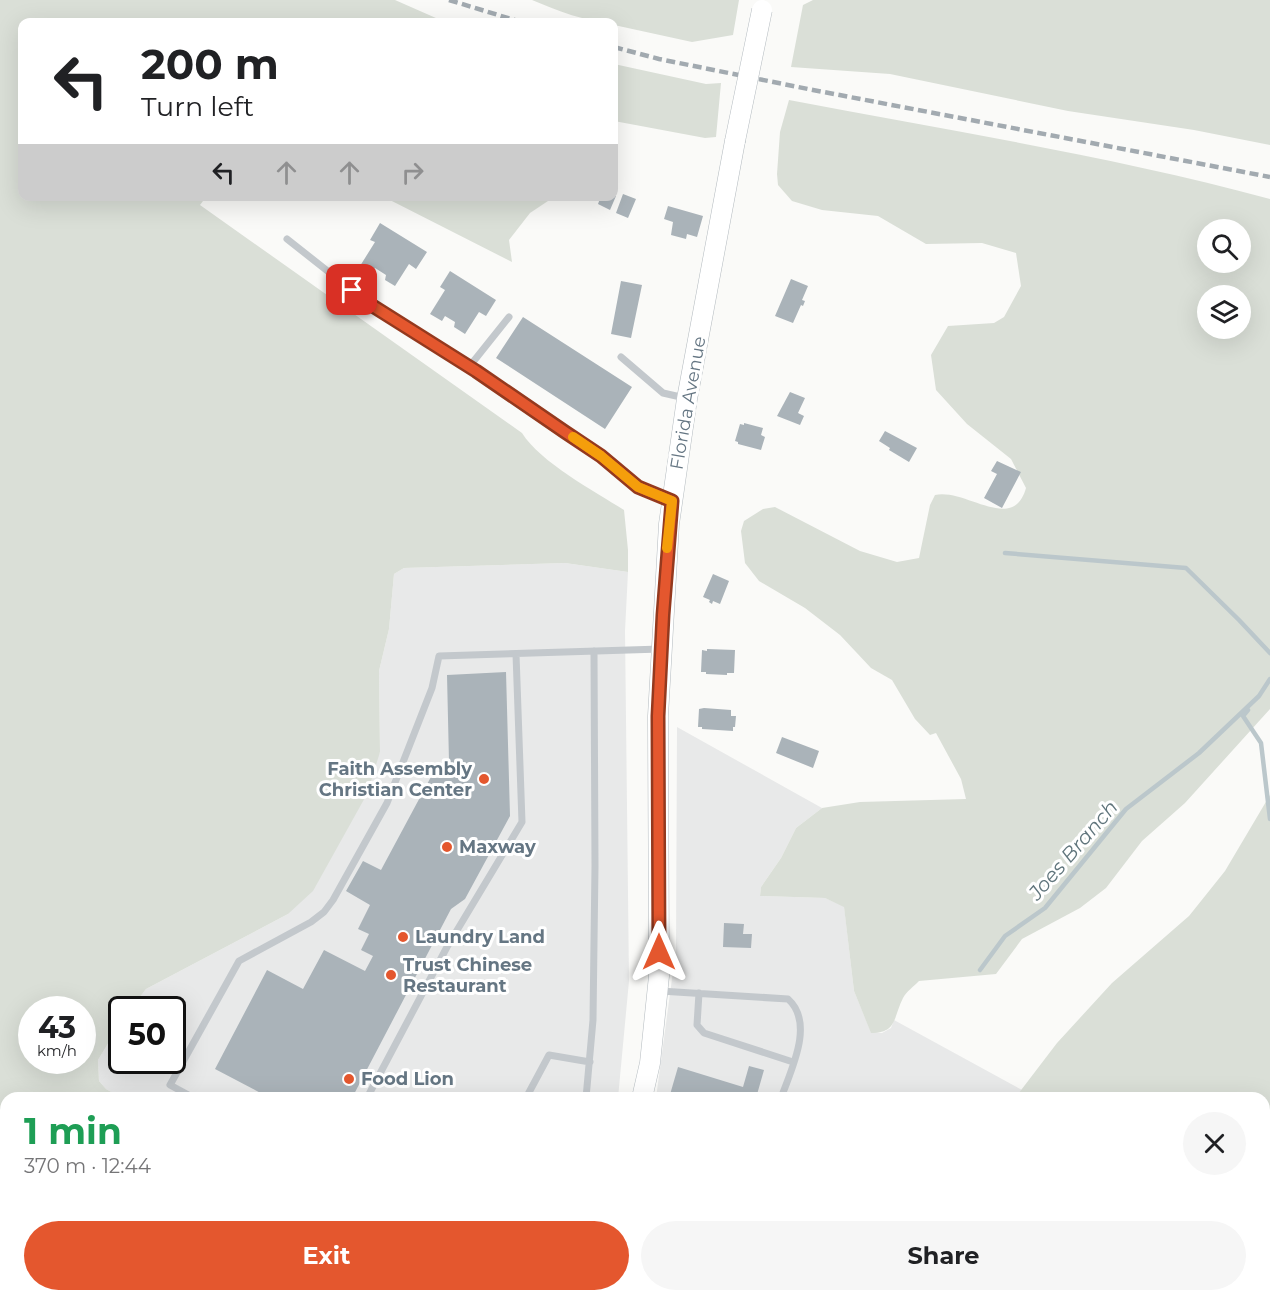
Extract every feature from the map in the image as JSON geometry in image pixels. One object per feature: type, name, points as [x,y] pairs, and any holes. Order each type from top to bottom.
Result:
[{"type":"main road","name":"Florida Avenue","points":[[643,1092],[650,1063],[659,976],[658,716],[672,501],[687,399],[763,5]]},
{"type":"lane","points":[[287,240],[368,303],[469,367],[601,456],[638,487],[672,501]]},
{"type":"lane","points":[[469,367],[509,317]]},
{"type":"lane","points":[[621,357],[663,393],[687,399]]},
{"type":"lane","points":[[184,1092],[170,1084],[239,962],[311,922],[324,912],[333,900],[387,803],[432,688],[439,656],[661,649]]},
{"type":"lane","points":[[587,1092],[593,1020],[594,651]]},
{"type":"lane","points":[[370,1092],[447,947],[522,822],[516,654]]},
{"type":"lane","points":[[657,991],[788,999],[797,1007],[801,1018],[798,1047],[783,1092]]},
{"type":"lane","points":[[699,993],[697,1025],[704,1033],[793,1062]]},
{"type":"lane","points":[[529,1092],[549,1055],[590,1062]]},
{"type":"shaded area","points":[[0,0],[395,0],[436,18],[18,18],[18,201],[203,201],[200,205],[522,433],[541,455],[554,465],[624,510],[628,572],[565,563],[404,568],[394,574],[389,629],[379,671],[380,752],[367,794],[313,891],[288,914],[146,989],[141,996],[108,996],[108,1043],[98,1060],[99,1081],[111,1092],[0,1092]]},
{"type":"shaded area","points":[[532,0],[739,0],[733,35],[692,42],[618,26],[618,18],[582,18]]},
{"type":"shaded area","points":[[813,0],[1270,0],[1270,145],[1194,130],[1068,111],[890,74],[791,67],[803,5]]},
{"type":"shaded area","points":[[618,65],[706,84],[721,83],[716,137],[705,138],[618,122]]},
{"type":"shaded area","points":[[789,100],[1091,157],[1270,199],[1270,709],[1185,803],[1142,841],[1106,888],[1080,908],[1022,939],[996,974],[919,981],[904,996],[890,1027],[871,1033],[854,991],[844,907],[825,898],[760,896],[761,887],[781,858],[796,828],[822,808],[860,802],[966,799],[961,779],[936,733],[930,735],[915,719],[892,680],[871,668],[840,635],[805,608],[759,581],[745,563],[741,531],[744,521],[763,509],[775,507],[860,551],[897,562],[919,558],[930,505],[935,495],[960,497],[1000,509],[1011,508],[1020,501],[1026,488],[1011,459],[967,424],[936,390],[931,355],[948,326],[994,323],[1004,317],[1021,286],[1016,253],[982,243],[926,244],[878,216],[822,210],[792,201],[778,185],[780,132]]},
{"type":"shaded area","points":[[392,201],[548,201],[530,213],[509,240],[512,262]]},
{"type":"shaded area","points":[[565,563],[628,572],[625,631],[629,981],[619,1092],[111,1092],[99,1081],[98,1060],[108,1043],[108,1074],[186,1074],[186,996],[141,996],[146,989],[288,914],[380,752],[379,671],[389,629],[394,574],[404,568]]},
{"type":"shaded area","points":[[677,727],[822,808],[796,828],[781,858],[761,887],[760,896],[825,898],[844,906],[854,991],[871,1032],[882,1033],[891,1028],[894,1020],[1022,1090],[1020,1092],[657,1092],[676,949]]},
{"type":"shaded area","points":[[1270,795],[1270,1092],[1020,1092],[1057,1043],[1112,983],[1189,916],[1225,871]]},
{"type":"building","points":[[623,194],[636,199],[628,218],[616,213]]},
{"type":"building","points":[[599,201],[614,201],[610,210],[598,204]]},
{"type":"building","points":[[668,206],[703,216],[697,237],[687,234],[686,239],[671,235],[673,222],[664,219]]},
{"type":"building","points":[[380,223],[427,252],[416,269],[409,264],[395,286],[385,280],[386,275],[375,268],[372,274],[360,266],[375,242],[370,240]]},
{"type":"building","points":[[450,271],[496,300],[486,316],[479,312],[465,334],[454,327],[455,322],[445,316],[442,321],[430,314],[445,290],[440,287]]},
{"type":"building","points":[[791,279],[808,286],[802,300],[805,301],[803,306],[801,305],[793,323],[775,316]]},
{"type":"building","points":[[621,281],[642,285],[631,338],[611,334]]},
{"type":"building","points":[[523,317],[632,387],[605,429],[496,358]]},
{"type":"building","points":[[790,392],[805,398],[798,413],[804,416],[800,425],[777,416]]},
{"type":"building","points":[[744,423],[763,428],[761,435],[765,437],[761,450],[738,444],[735,441],[740,424],[744,425]]},
{"type":"building","points":[[885,431],[917,448],[909,462],[879,441]]},
{"type":"building","points":[[997,461],[1021,472],[1002,508],[984,498],[997,474],[991,471]]},
{"type":"building","points":[[713,574],[729,581],[720,604],[713,601],[712,604],[710,600],[703,597]]},
{"type":"building","points":[[707,649],[735,650],[734,673],[727,673],[727,675],[701,672],[702,650],[707,651]]},
{"type":"building","points":[[506,672],[510,816],[465,899],[451,909],[355,1092],[259,1092],[215,1069],[267,970],[303,989],[324,950],[365,971],[373,956],[361,950],[369,934],[358,929],[370,905],[346,891],[363,861],[381,870],[432,775],[432,764],[449,762],[447,675]]},
{"type":"building","points":[[699,709],[731,710],[731,716],[736,716],[733,731],[698,727]]},
{"type":"building","points":[[782,737],[819,751],[813,768],[776,753]]},
{"type":"building","points":[[724,923],[744,924],[743,934],[752,934],[751,948],[723,947]]},
{"type":"building","points":[[749,1066],[764,1070],[758,1092],[671,1092],[678,1067],[743,1087]]},
{"type":"waterway","points":[[1005,553],[1186,568],[1270,653]]},
{"type":"waterway","name":"Joes Branch","points":[[980,970],[1005,936],[1045,908],[1126,809],[1199,753],[1259,696],[1270,679]]},
{"type":"waterway","points":[[1248,710],[1243,716],[1261,743],[1270,819]]},
{"type":"railway","points":[[449,0],[508,18]]},
{"type":"railway","points":[[618,48],[659,59],[813,90],[1270,177]]},
{"type":"slow traffic","points":[[573,437],[601,456],[638,487],[672,501],[667,548]]},
{"type":"place","name":"Faith Assembly Christian Center","points":[[484,779]]},
{"type":"place","name":"Maxway","points":[[447,847]]},
{"type":"place","name":"Laundry Land","points":[[403,937]]},
{"type":"place","name":"Trust Chinese Restaurant","points":[[391,975]]},
{"type":"place","name":"Food Lion","points":[[349,1079]]},
{"type":"route","points":[[352,290],[368,303],[476,371],[601,456],[638,487],[672,501],[658,716],[659,952]]}]
